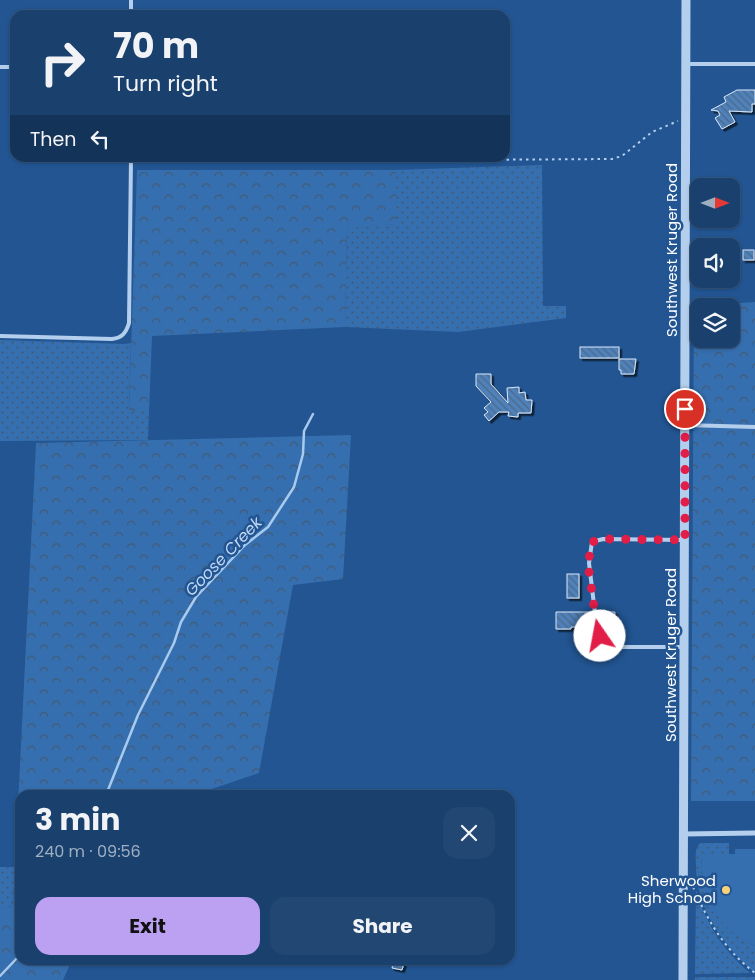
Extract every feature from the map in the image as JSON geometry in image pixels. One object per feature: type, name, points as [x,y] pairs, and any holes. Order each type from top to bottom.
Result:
[{"type":"street","name":"Southwest Kruger Road","points":[[683,980],[686,0]]},
{"type":"street","points":[[684,834],[755,834]]},
{"type":"lane","points":[[686,64],[755,64]]},
{"type":"lane","points":[[0,336],[112,339],[119,338],[127,330],[129,323],[131,162]]},
{"type":"lane","points":[[685,425],[755,427]]},
{"type":"lane","points":[[684,647],[618,647],[600,636],[588,564],[592,542],[603,539],[685,540]]},
{"type":"path","points":[[510,160],[612,159],[622,156],[652,132],[686,120]]},
{"type":"path","points":[[693,887],[712,927],[736,958],[755,974]]},
{"type":"green space","points":[[542,165],[543,306],[566,306],[566,318],[458,332],[345,327],[347,227],[396,224],[396,170]]},
{"type":"green space","points":[[137,170],[396,170],[396,224],[347,228],[345,327],[152,336],[149,412],[129,411]]},
{"type":"green space","points":[[755,302],[755,801],[691,801],[694,348],[740,348],[740,303]]},
{"type":"green space","points":[[0,340],[131,343],[129,410],[149,412],[148,440],[0,441]]},
{"type":"green space","points":[[351,435],[343,579],[293,585],[259,773],[209,790],[19,790],[36,443]]},
{"type":"green space","points":[[700,843],[729,843],[729,854],[702,854],[704,883],[708,896],[721,920],[742,939],[755,946],[755,973],[723,939],[706,911],[697,882],[696,854]]},
{"type":"green space","points":[[735,849],[755,849],[755,946],[730,930],[721,920],[707,896],[704,883],[702,854],[735,854]]},
{"type":"green space","points":[[15,865],[15,965],[70,965],[63,980],[0,980],[0,908],[13,905]]},
{"type":"green space","points":[[0,867],[15,867],[13,906],[0,908]]},
{"type":"green space","points":[[696,890],[710,925],[717,936],[750,973],[695,974]]},
{"type":"green space","points":[[695,977],[755,977],[755,980],[695,980]]},
{"type":"building","points":[[737,90],[755,90],[755,104],[752,104],[752,112],[729,111],[735,122],[722,129],[715,118],[720,115],[718,111],[711,110],[726,102],[724,97]]},
{"type":"building","points":[[743,250],[754,250],[754,260],[743,260]]},
{"type":"building","points":[[580,347],[619,347],[619,358],[580,358]]},
{"type":"building","points":[[619,359],[636,359],[634,374],[621,374]]},
{"type":"building","points":[[476,374],[491,374],[491,384],[508,403],[507,388],[519,387],[519,393],[525,392],[526,400],[532,400],[531,413],[518,413],[518,417],[508,416],[509,412],[499,412],[489,421],[484,415],[488,412],[484,408],[491,402],[476,386]]},
{"type":"building","points":[[567,574],[579,574],[579,598],[567,598]]},
{"type":"building","points":[[556,612],[591,612],[593,622],[579,623],[579,627],[571,627],[571,629],[556,629]]},
{"type":"building","points":[[599,612],[615,612],[614,622],[601,622]]},
{"type":"building","points":[[393,965],[404,965],[402,970],[392,968]]},
{"type":"waterway","name":"Goose Creek","points":[[108,790],[138,715],[174,643],[181,622],[196,597],[245,545],[268,527],[294,487],[303,454],[304,431],[313,414]]},
{"type":"waterway","name":"Goose Creek","points":[[0,976],[15,960]]},
{"type":"place","name":"Sherwood High School","points":[[726,890]]},
{"type":"route","points":[[600,636],[588,564],[592,542],[603,539],[685,540],[685,409]]}]
